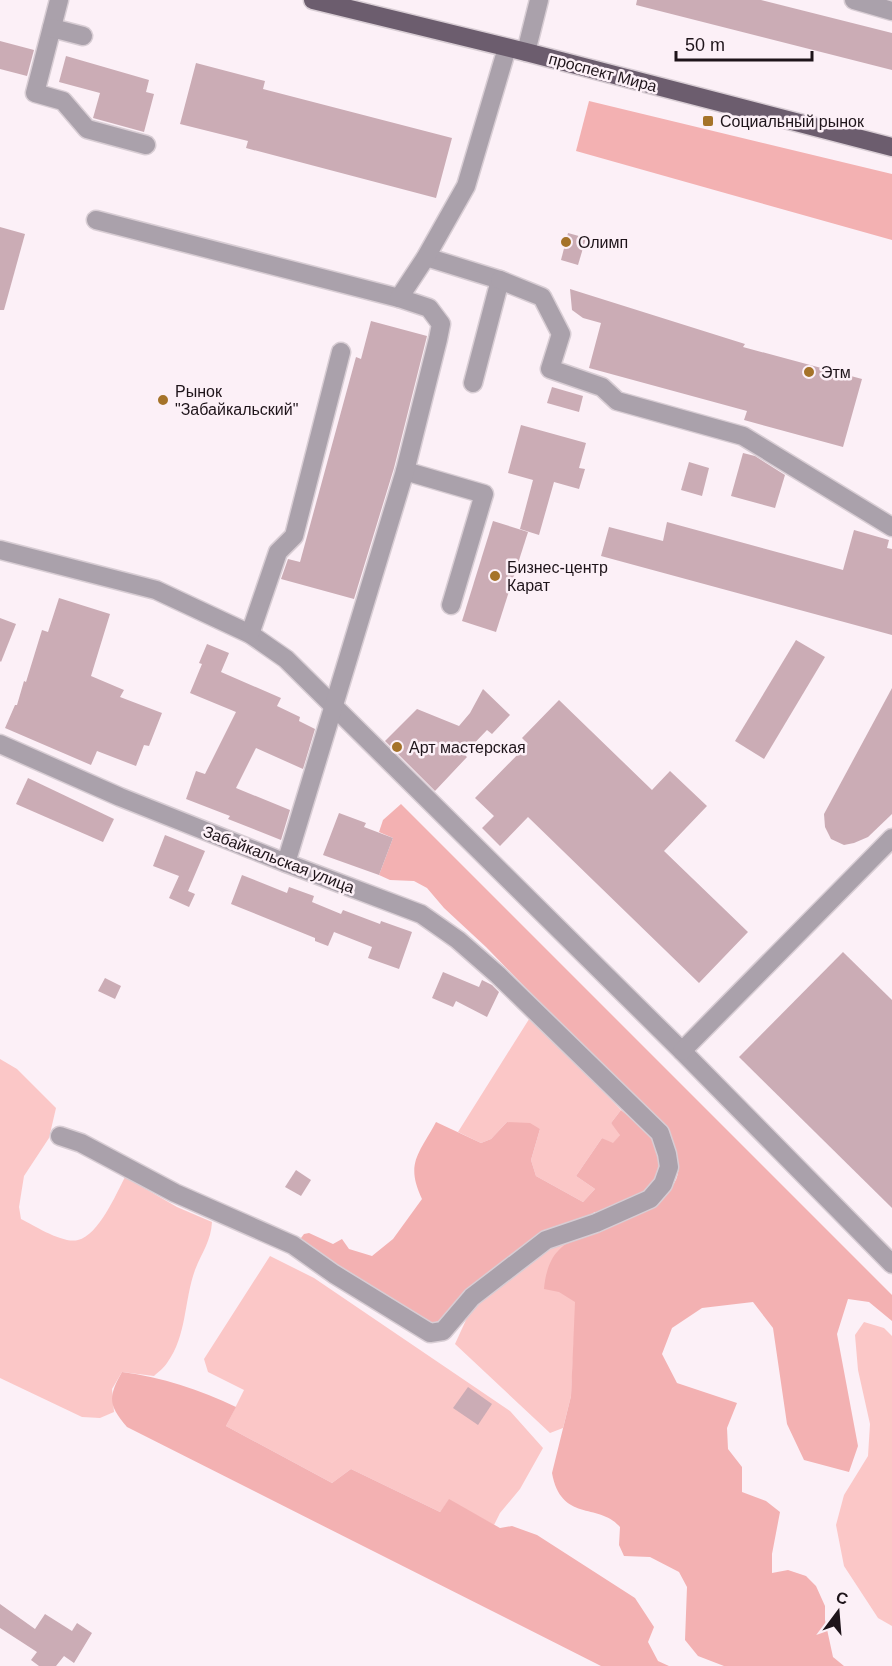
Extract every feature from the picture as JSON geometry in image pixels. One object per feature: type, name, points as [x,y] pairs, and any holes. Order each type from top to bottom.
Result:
[{"type":"main road","name":"проспект Мира","points":[[313,0],[526,52],[892,147]]},
{"type":"street","points":[[59,0],[35,93],[63,101],[87,129],[146,145]]},
{"type":"street","points":[[526,52],[538,0]]},
{"type":"street","points":[[854,0],[892,11]]},
{"type":"street","points":[[52,28],[82,36]]},
{"type":"street","points":[[399,298],[426,257],[466,186],[507,48]]},
{"type":"street","points":[[96,220],[399,298],[429,308],[441,324],[405,471],[286,863]]},
{"type":"street","points":[[426,257],[500,280],[542,297],[561,334],[550,369],[602,387],[617,401],[743,436],[892,527]]},
{"type":"street","points":[[473,383],[500,280]]},
{"type":"street","points":[[250,634],[278,552],[294,536],[341,352]]},
{"type":"street","points":[[405,471],[484,494],[451,605]]},
{"type":"street","points":[[0,550],[156,590],[250,634],[286,659],[682,1051],[892,1263]]},
{"type":"street","name":"Забайкальская улица","points":[[0,744],[120,797],[421,914],[458,940],[660,1132],[668,1154],[669,1167],[663,1184],[650,1199],[596,1223],[546,1240],[472,1297],[443,1331],[430,1333],[334,1274],[293,1245],[175,1193],[81,1143],[60,1136]]},
{"type":"street","points":[[682,1051],[892,838]]},
{"type":"shaded area","points":[[589,101],[892,174],[892,240],[576,151]]},
{"type":"shaded area","points":[[401,804],[892,1295],[892,1321],[869,1302],[848,1299],[837,1334],[858,1446],[849,1472],[804,1460],[787,1424],[773,1328],[753,1302],[702,1308],[672,1328],[662,1354],[677,1383],[737,1403],[727,1428],[728,1449],[742,1467],[742,1492],[766,1501],[780,1512],[772,1554],[772,1573],[788,1570],[806,1576],[816,1586],[825,1606],[825,1620],[833,1657],[844,1666],[724,1666],[698,1656],[685,1640],[687,1587],[679,1572],[650,1557],[624,1556],[619,1545],[620,1527],[602,1515],[572,1505],[563,1499],[557,1489],[552,1473],[571,1396],[575,1302],[559,1292],[544,1289],[548,1268],[558,1251],[575,1239],[646,1207],[665,1194],[677,1178],[677,1157],[663,1129],[486,947],[444,908],[427,888],[414,881],[390,880],[379,875],[393,838],[379,832],[383,820]]},
{"type":"shaded area","points":[[531,1016],[621,1110],[611,1123],[621,1134],[613,1144],[602,1138],[576,1176],[595,1189],[583,1202],[536,1176],[531,1160],[540,1129],[507,1122],[491,1139],[481,1143],[458,1132]]},
{"type":"shaded area","points":[[0,1059],[17,1069],[56,1108],[49,1138],[24,1176],[19,1207],[21,1219],[57,1237],[72,1241],[86,1237],[100,1222],[125,1177],[177,1207],[212,1222],[208,1241],[191,1282],[182,1330],[166,1365],[154,1376],[122,1372],[112,1389],[114,1412],[100,1418],[82,1417],[0,1378]]},
{"type":"shaded area","points":[[621,1110],[651,1135],[664,1158],[657,1187],[606,1212],[594,1212],[592,1217],[443,1320],[432,1323],[422,1321],[303,1245],[301,1238],[304,1234],[309,1233],[333,1244],[342,1239],[349,1249],[372,1256],[393,1239],[422,1199],[417,1187],[414,1167],[436,1122],[481,1143],[491,1139],[507,1122],[530,1123],[540,1129],[531,1160],[536,1176],[583,1202],[595,1189],[576,1176],[602,1138],[613,1143],[620,1135],[611,1123]]},
{"type":"shaded area","points":[[569,1242],[579,1244],[571,1396],[563,1428],[550,1433],[455,1344],[471,1309],[491,1295],[521,1266],[553,1246]]},
{"type":"shaded area","points":[[270,1256],[314,1278],[510,1411],[543,1448],[520,1489],[500,1513],[494,1525],[449,1500],[440,1512],[351,1469],[332,1483],[226,1426],[244,1390],[208,1372],[204,1359]]},
{"type":"shaded area","points":[[864,1322],[884,1328],[892,1336],[892,1626],[878,1618],[844,1566],[836,1525],[844,1495],[868,1456],[870,1424],[858,1370],[855,1335]]},
{"type":"shaded area","points":[[122,1372],[180,1385],[236,1407],[226,1426],[332,1483],[351,1469],[440,1512],[449,1499],[500,1528],[512,1526],[537,1535],[635,1598],[654,1627],[648,1642],[658,1661],[669,1666],[601,1666],[127,1427],[116,1413],[112,1401],[114,1388]]},
{"type":"building","points":[[637,0],[761,0],[892,33],[892,70],[636,5]]},
{"type":"building","points":[[0,41],[34,50],[27,76],[0,69]]},
{"type":"building","points":[[66,56],[149,80],[146,92],[154,94],[144,132],[93,118],[100,93],[59,82]]},
{"type":"building","points":[[196,63],[265,81],[263,89],[452,138],[436,198],[246,148],[248,141],[180,124]]},
{"type":"building","points":[[0,227],[25,234],[4,310],[0,310]]},
{"type":"building","points":[[568,233],[586,238],[578,265],[561,260]]},
{"type":"building","points":[[570,289],[745,344],[743,347],[862,379],[843,447],[744,420],[747,411],[589,368],[601,323],[583,318],[572,310]]},
{"type":"building","points":[[371,321],[427,336],[394,468],[354,599],[281,579],[288,559],[300,562],[356,357],[361,359]]},
{"type":"building","points":[[552,387],[583,396],[579,412],[547,403]]},
{"type":"building","points":[[521,425],[586,443],[579,468],[585,469],[579,489],[554,482],[539,535],[520,529],[533,480],[508,473]]},
{"type":"building","points":[[743,453],[755,456],[785,475],[775,508],[731,496]]},
{"type":"building","points":[[689,462],[709,468],[702,496],[681,490]]},
{"type":"building","name":"Бизнес-центр Карат","points":[[493,521],[528,532],[496,632],[462,621]]},
{"type":"building","points":[[667,522],[843,570],[854,530],[889,540],[887,548],[892,549],[892,635],[601,556],[609,527],[663,541]]},
{"type":"building","points":[[59,598],[110,614],[91,676],[124,690],[120,697],[162,713],[149,746],[144,745],[136,766],[97,751],[91,765],[5,728],[17,705],[24,681],[26,682],[42,630],[48,632]]},
{"type":"building","points":[[0,618],[16,624],[1,662],[0,661]]},
{"type":"building","points":[[796,640],[825,657],[764,759],[735,741]]},
{"type":"building","points":[[207,644],[229,653],[221,672],[281,698],[277,706],[300,717],[299,721],[315,729],[303,769],[256,748],[236,788],[290,810],[281,840],[228,819],[230,816],[186,799],[196,771],[205,774],[236,712],[190,693],[202,664],[199,663]]},
{"type":"building","points":[[892,688],[892,814],[868,837],[844,845],[831,839],[825,827],[824,814]]},
{"type":"building","points":[[483,689],[510,715],[492,734],[487,730],[464,754],[467,757],[435,791],[385,741],[417,709],[459,726],[470,713]]},
{"type":"building","points":[[559,700],[652,790],[670,771],[707,806],[664,851],[748,932],[699,983],[528,817],[500,846],[482,828],[494,816],[475,798],[528,744],[522,738]]},
{"type":"building","points":[[28,778],[114,819],[103,842],[16,804]]},
{"type":"building","points":[[339,813],[366,823],[364,827],[393,838],[379,875],[323,855]]},
{"type":"building","points":[[165,835],[205,851],[188,891],[195,894],[189,907],[169,898],[179,876],[153,866]]},
{"type":"building","points":[[242,875],[287,893],[289,887],[314,896],[312,902],[341,914],[343,910],[380,924],[381,921],[412,932],[399,969],[368,958],[372,947],[334,932],[328,946],[315,941],[315,938],[231,904]]},
{"type":"building","points":[[843,952],[892,1000],[892,1208],[739,1057]]},
{"type":"building","points":[[443,972],[479,987],[482,980],[499,992],[487,1017],[456,1001],[453,1007],[432,998]]},
{"type":"building","points":[[105,978],[121,986],[115,999],[98,991]]},
{"type":"building","points":[[296,1170],[311,1180],[301,1196],[285,1187]]},
{"type":"building","points":[[468,1387],[492,1404],[478,1425],[453,1408]]},
{"type":"building","points":[[0,1604],[35,1629],[45,1614],[72,1631],[77,1623],[92,1633],[74,1663],[64,1656],[56,1666],[39,1666],[31,1660],[37,1652],[0,1628]]},
{"type":"place","name":"Социальный рынок","points":[[708,121]]},
{"type":"place","name":"Олимп","points":[[566,242]]},
{"type":"place","name":"Этм","points":[[809,372]]},
{"type":"place","name":"Рынок \"Забайкальский\"","points":[[163,400]]},
{"type":"place","name":"Бизнес-центр Карат","points":[[495,576]]},
{"type":"place","name":"Арт мастерская","points":[[397,747]]}]
